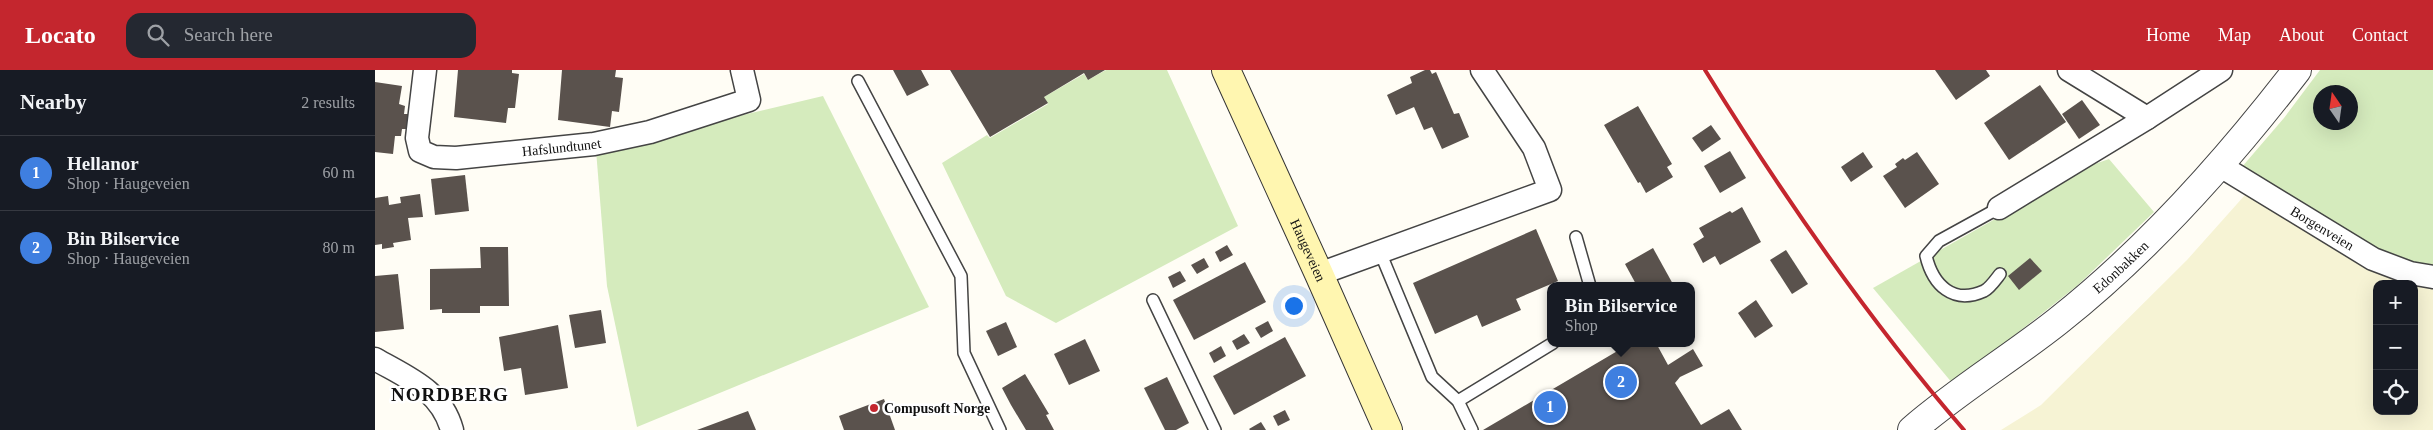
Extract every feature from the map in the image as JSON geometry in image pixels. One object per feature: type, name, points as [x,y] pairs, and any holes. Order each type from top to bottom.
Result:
[{"type":"main road","name":"Haugeveien","points":[[1226,70],[1388,430]]},
{"type":"street","name":"Hafslundtunet","points":[[425,70],[417,138],[420,151],[434,156],[456,158],[594,144],[650,132],[749,100],[742,70]]},
{"type":"street","points":[[1319,274],[1549,190],[1534,148],[1482,70]]},
{"type":"street","points":[[2069,70],[2147,118]]},
{"type":"street","points":[[1999,208],[2147,118],[2221,70]]},
{"type":"street","name":"Edonbakken","points":[[1912,430],[1942,404],[2058,322],[2116,272],[2219,165],[2297,70]]},
{"type":"street","name":"Borgenveien","points":[[2219,165],[2373,259],[2403,271],[2433,277]]},
{"type":"street","points":[[375,359],[431,391],[449,417],[452,430]]},
{"type":"lane","points":[[858,81],[961,276],[964,353],[1000,430]]},
{"type":"lane","points":[[1999,208],[1939,241],[1926,256],[1929,269],[1936,282],[1950,294],[1965,295],[1985,290],[2000,274]]},
{"type":"lane","points":[[1576,237],[1589,282]]},
{"type":"lane","points":[[1381,252],[1432,377],[1458,400],[1472,430]]},
{"type":"lane","points":[[1153,300],[1215,430]]},
{"type":"lane","points":[[1458,400],[1547,347]]},
{"type":"shaded area","points":[[2253,186],[2433,277],[2433,430],[2001,430],[2041,405],[2187,260]]},
{"type":"green space","points":[[1106,70],[1167,70],[1238,226],[1056,323],[1006,296],[942,163],[987,135],[990,138],[1048,104],[1044,97],[1084,74],[1088,80]]},
{"type":"green space","points":[[2320,70],[2433,70],[2433,277],[2422,276],[2235,175],[2284,118]]},
{"type":"green space","points":[[823,96],[929,307],[637,427],[607,286],[596,150]]},
{"type":"green space","points":[[2109,159],[2154,212],[2078,285],[1953,384],[1873,288],[2089,166]]},
{"type":"building","points":[[458,70],[512,70],[512,73],[519,74],[515,108],[508,108],[506,123],[454,117]]},
{"type":"building","points":[[562,70],[616,70],[615,77],[623,78],[619,112],[612,111],[610,127],[558,120]]},
{"type":"building","points":[[893,70],[921,70],[929,85],[907,96]]},
{"type":"building","points":[[950,70],[1105,70],[1088,80],[1084,73],[1044,97],[1048,103],[990,137]]},
{"type":"building","points":[[1425,70],[1430,70],[1432,74],[1436,72],[1454,114],[1459,113],[1469,137],[1442,149],[1432,127],[1424,130],[1414,107],[1396,115],[1387,95],[1412,83],[1410,77]]},
{"type":"building","points":[[1935,70],[1986,70],[1990,76],[1956,100]]},
{"type":"building","points":[[375,82],[402,86],[399,104],[405,106],[404,114],[410,114],[408,129],[402,129],[401,136],[395,136],[393,154],[375,152]]},
{"type":"building","points":[[2040,85],[2066,122],[2009,160],[1984,123]]},
{"type":"building","points":[[2082,100],[2100,125],[2079,139],[2062,114]]},
{"type":"building","points":[[1638,106],[1672,164],[1667,167],[1673,177],[1646,193],[1640,182],[1638,183],[1604,125]]},
{"type":"building","points":[[1711,125],[1721,139],[1702,152],[1692,138]]},
{"type":"building","points":[[1730,151],[1746,178],[1720,193],[1704,166]]},
{"type":"building","points":[[1863,152],[1873,167],[1851,182],[1841,167]]},
{"type":"building","points":[[1917,152],[1939,184],[1905,208],[1883,176],[1897,167],[1895,164],[1903,158],[1905,160]]},
{"type":"building","points":[[465,175],[469,211],[435,215],[431,179]]},
{"type":"building","points":[[420,194],[423,217],[408,218],[411,240],[393,243],[394,247],[382,249],[382,244],[375,245],[375,198],[388,196],[389,205],[401,203],[400,197]]},
{"type":"building","points":[[1742,207],[1761,242],[1720,265],[1715,256],[1703,263],[1693,244],[1704,237],[1699,228],[1730,211],[1732,213]]},
{"type":"building","points":[[1536,229],[1558,281],[1547,282],[1547,286],[1516,299],[1521,310],[1482,327],[1477,315],[1435,334],[1413,283]]},
{"type":"building","points":[[1227,245],[1233,255],[1220,262],[1215,252]]},
{"type":"building","points":[[480,247],[508,247],[509,306],[480,306],[480,313],[442,313],[442,309],[430,310],[430,269],[481,268]]},
{"type":"building","points":[[1653,248],[1672,282],[1635,282],[1625,264]]},
{"type":"building","points":[[1786,250],[1808,284],[1792,294],[1770,260]]},
{"type":"building","points":[[1204,258],[1209,267],[1197,274],[1191,265]]},
{"type":"building","points":[[2030,258],[2042,271],[2019,290],[2008,276]]},
{"type":"building","points":[[1245,262],[1266,302],[1194,340],[1173,300]]},
{"type":"building","points":[[1180,271],[1186,281],[1173,288],[1168,277]]},
{"type":"building","points":[[398,274],[404,329],[375,332],[375,276]]},
{"type":"building","points":[[1756,300],[1773,326],[1755,338],[1738,313]]},
{"type":"building","points":[[601,310],[606,343],[575,348],[569,315]]},
{"type":"building","points":[[1268,321],[1273,331],[1261,338],[1255,328]]},
{"type":"building","points":[[1006,322],[1017,347],[998,356],[986,331]]},
{"type":"building","points":[[558,325],[568,388],[525,395],[521,368],[504,371],[499,337]]},
{"type":"building","points":[[1244,334],[1250,343],[1237,350],[1232,341]]},
{"type":"building","points":[[1285,337],[1306,376],[1234,415],[1213,376]]},
{"type":"building","points":[[1085,339],[1100,371],[1069,385],[1054,354]]},
{"type":"building","points":[[1221,346],[1226,356],[1214,363],[1209,353]]},
{"type":"building","points":[[1624,347],[1658,347],[1668,365],[1693,349],[1703,366],[1680,377],[1675,383],[1701,425],[1729,409],[1742,430],[1483,430]]},
{"type":"building","points":[[1025,374],[1049,414],[1046,415],[1054,430],[1026,430],[1002,388]]},
{"type":"building","points":[[1167,377],[1189,423],[1176,430],[1165,430],[1144,388]]},
{"type":"building","name":"Compusoft Norge","points":[[884,399],[895,430],[844,430],[839,416]]},
{"type":"building","points":[[1285,410],[1290,420],[1278,426],[1273,416]]},
{"type":"building","points":[[748,411],[756,430],[697,430]]},
{"type":"building","points":[[1261,422],[1266,430],[1249,429]]},
{"type":"railway","points":[[1705,70],[1765,164],[1827,255],[1928,388],[1964,430]]},
{"type":"place","name":"Bin Bilservice","points":[[1621,382]]},
{"type":"place","name":"Hellanor","points":[[1550,407]]},
{"type":"place","name":"Compusoft Norge","points":[[874,408]]},
{"type":"district","name":"NORDBERG","points":[[450,394]]}]
